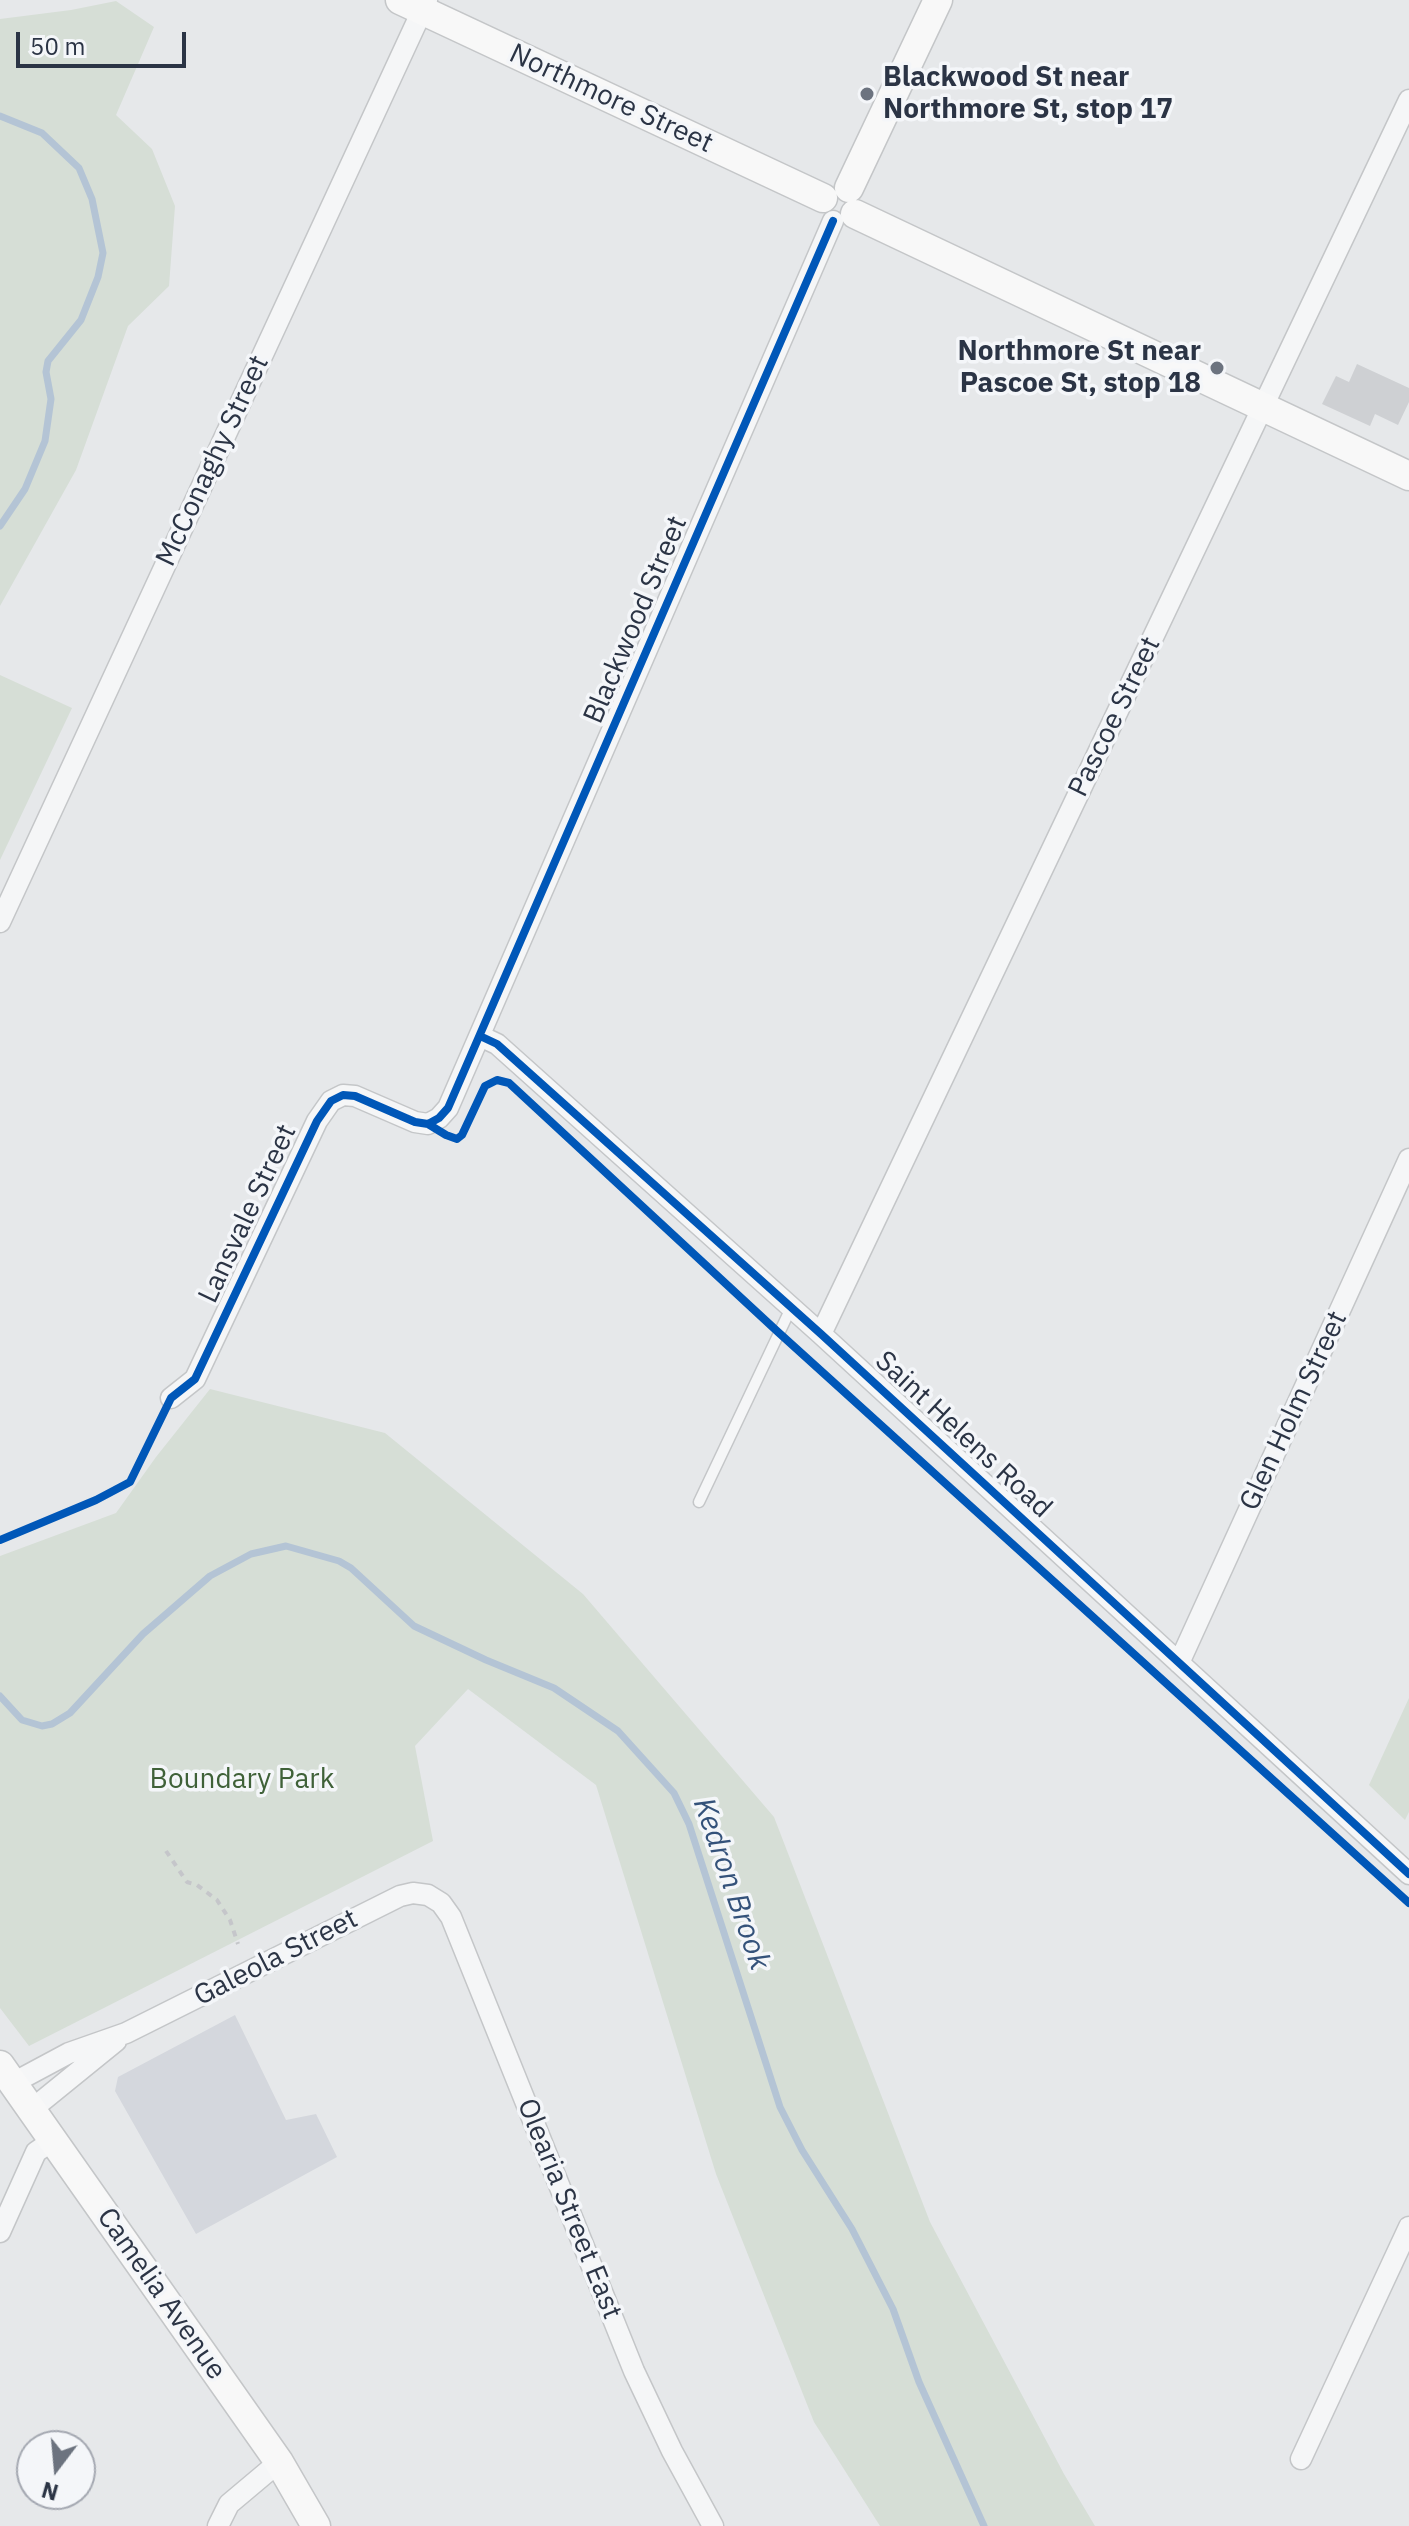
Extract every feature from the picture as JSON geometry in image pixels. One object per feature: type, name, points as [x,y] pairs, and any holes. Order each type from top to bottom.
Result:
[{"type":"street","name":"Blackwood Street","points":[[480,1036],[840,205],[938,0]]},
{"type":"street","name":"Northmore Street","points":[[416,4],[1409,476]]},
{"type":"street","name":"McConaghy Street","points":[[0,922],[416,4]]},
{"type":"street","name":"Pascoe Street","points":[[821,1334],[1409,100]]},
{"type":"street","name":"Saint Helens Road","points":[[480,1036],[497,1044],[821,1334],[1409,1874]]},
{"type":"street","name":"Lansvale Street","points":[[171,1398],[195,1379],[317,1121],[331,1101],[343,1095],[355,1096],[415,1122],[428,1124],[448,1108],[480,1036]]},
{"type":"street","name":"Glen Holm Street","points":[[1179,1663],[1409,1159]]},
{"type":"street","name":"Galeola Street","points":[[7,2074],[126,2033],[400,1896],[413,1893],[428,1895]]},
{"type":"street","name":"Olearia Street East","points":[[428,1895],[441,1903],[451,1917],[634,2371],[672,2451],[713,2526]]},
{"type":"street","name":"Galeola Street","points":[[31,2110],[126,2033]]},
{"type":"street","name":"Camelia Avenue","points":[[7,2074],[279,2462],[316,2526]]},
{"type":"street","points":[[0,2232],[36,2152],[52,2141]]},
{"type":"street","points":[[1301,2459],[1409,2227]]},
{"type":"street","points":[[218,2526],[229,2504],[279,2462]]},
{"type":"lane","points":[[699,1502],[791,1308]]},
{"type":"path","points":[[166,1851],[187,1882],[197,1885],[217,1900],[230,1920],[238,1944]]},
{"type":"shaded area","points":[[235,2015],[286,2120],[316,2114],[337,2157],[196,2234],[115,2091],[118,2077]]},
{"type":"green space","points":[[116,1],[154,27],[116,115],[152,149],[175,206],[169,286],[128,326],[76,470],[0,606],[0,19]]},
{"type":"green space","points":[[0,675],[72,708],[0,860]]},
{"type":"green space","name":"Boundary Park","points":[[210,1389],[385,1433],[583,1594],[774,1817],[930,2222],[1064,2474],[1095,2526],[880,2526],[814,2422],[716,2174],[596,1785],[468,1689],[415,1746],[433,1841],[29,2046],[0,2008],[0,1556],[116,1513]]},
{"type":"green space","points":[[1409,1698],[1409,1812],[1405,1820],[1369,1785]]},
{"type":"building","points":[[1357,364],[1409,388],[1409,402],[1398,425],[1375,414],[1370,426],[1322,404],[1336,376],[1349,382]]},
{"type":"waterway","name":"Kedron Brook","points":[[0,116],[42,133],[79,168],[92,199],[103,253],[98,277],[81,320],[48,361],[46,372],[51,399],[45,441],[25,489],[0,526]]},
{"type":"waterway","name":"Kedron Brook","points":[[0,1696],[22,1720],[42,1726],[52,1724],[70,1713],[143,1634],[210,1576],[251,1554],[286,1546],[339,1561],[351,1568],[414,1626],[554,1688],[618,1731],[674,1793],[689,1824],[780,2107],[802,2150],[852,2229],[893,2309],[919,2382],[984,2526]]},
{"type":"cycle path","points":[[0,1540],[96,1500],[130,1482],[171,1398],[195,1379],[317,1121],[331,1101],[343,1095],[355,1096],[415,1122],[428,1124],[448,1108],[833,221]]},
{"type":"cycle path","points":[[480,1036],[497,1044],[821,1334],[1409,1874]]},
{"type":"cycle path","points":[[428,1124],[457,1139],[462,1135],[485,1086],[497,1080],[509,1083],[778,1332],[1409,1903]]},
{"type":"place","name":"Blackwood St near Northmore St, stop 17","points":[[867,94]]},
{"type":"place","name":"Northmore St near Pascoe St, stop 18","points":[[1217,368]]}]
